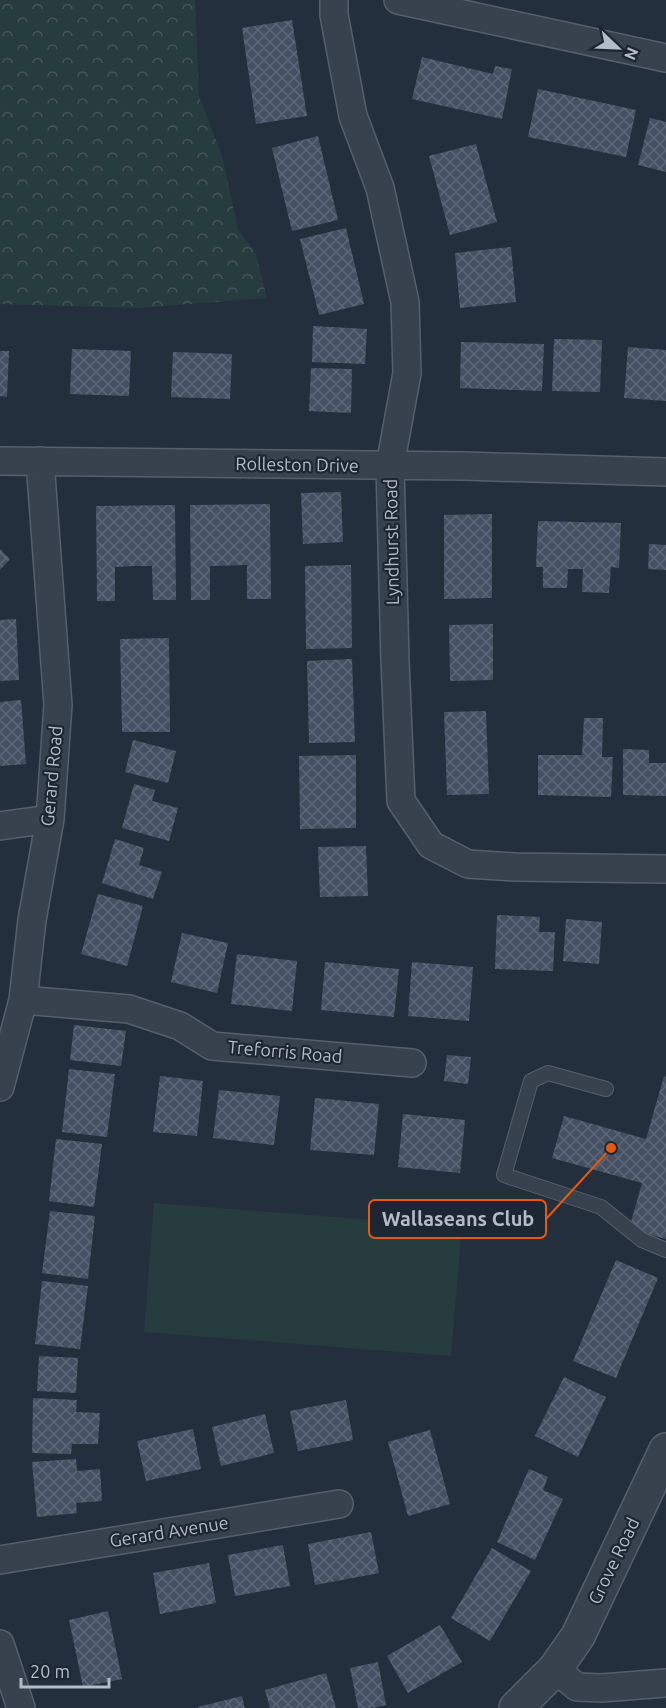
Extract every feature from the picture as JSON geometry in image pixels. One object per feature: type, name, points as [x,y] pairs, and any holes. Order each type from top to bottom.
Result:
[{"type":"street","name":"Lyndhurst Road","points":[[334,0],[334,15],[353,117],[380,188],[405,302],[407,373],[390,466],[394,661],[401,801],[431,845],[468,864],[666,870]]},
{"type":"street","points":[[398,0],[666,58]]},
{"type":"street","name":"Rolleston Drive","points":[[0,461],[666,472]]},
{"type":"street","name":"Gerard Road","points":[[0,1087],[23,1000],[32,920],[50,819],[58,705],[40,461]]},
{"type":"street","points":[[0,826],[50,819]]},
{"type":"street","name":"Treforris Road","points":[[23,1000],[129,1009],[180,1026],[212,1046],[412,1063]]},
{"type":"street","name":"Grove Road","points":[[516,1708],[555,1669],[578,1636],[666,1450]]},
{"type":"street","name":"Gerard Avenue","points":[[0,1560],[339,1504]]},
{"type":"street","points":[[0,1644],[21,1708]]},
{"type":"street","points":[[555,1669],[577,1687],[602,1688],[666,1683]]},
{"type":"lane","points":[[606,1089],[548,1073],[531,1081],[504,1175],[601,1207],[642,1240],[666,1250]]},
{"type":"green space","points":[[0,0],[195,0],[199,96],[222,156],[238,229],[255,252],[267,298],[138,308],[0,304]]},
{"type":"green space","points":[[154,1203],[462,1227],[451,1356],[144,1332]]},
{"type":"building","points":[[292,20],[307,116],[256,124],[242,28]]},
{"type":"building","points":[[422,57],[493,74],[495,66],[512,69],[502,119],[412,99]]},
{"type":"building","points":[[538,89],[636,110],[626,157],[528,137]]},
{"type":"building","points":[[650,118],[666,122],[666,172],[638,165]]},
{"type":"building","points":[[318,136],[338,220],[292,231],[272,148]]},
{"type":"building","points":[[476,144],[497,222],[450,235],[429,156]]},
{"type":"building","points":[[346,228],[364,304],[319,315],[300,239]]},
{"type":"building","points":[[511,247],[516,302],[460,308],[455,253]]},
{"type":"building","points":[[313,326],[367,329],[365,364],[312,362]]},
{"type":"building","points":[[554,339],[602,340],[600,392],[552,391]]},
{"type":"building","points":[[461,342],[544,344],[542,391],[460,388]]},
{"type":"building","points":[[628,347],[666,350],[666,401],[624,398]]},
{"type":"building","points":[[72,349],[131,351],[129,396],[70,394]]},
{"type":"building","points":[[0,351],[9,351],[7,397],[0,396]]},
{"type":"building","points":[[173,352],[232,354],[230,399],[171,397]]},
{"type":"building","points":[[311,368],[352,369],[351,413],[309,411]]},
{"type":"building","points":[[341,492],[343,542],[303,544],[301,493]]},
{"type":"building","points":[[270,504],[271,599],[247,599],[247,565],[210,566],[210,600],[191,600],[190,505]]},
{"type":"building","points":[[175,505],[176,600],[153,600],[152,566],[134,566],[115,567],[115,601],[97,601],[96,506]]},
{"type":"building","points":[[492,514],[492,598],[444,599],[444,515]]},
{"type":"building","points":[[538,521],[621,523],[619,568],[611,567],[609,593],[582,592],[583,569],[568,569],[567,588],[543,588],[543,567],[536,567]]},
{"type":"building","points":[[649,544],[666,545],[666,570],[648,569]]},
{"type":"building","points":[[0,549],[10,559],[0,570]]},
{"type":"building","points":[[351,565],[352,648],[306,649],[305,566]]},
{"type":"building","points":[[16,619],[19,680],[0,681],[0,620]]},
{"type":"building","points":[[493,624],[493,680],[450,681],[449,625]]},
{"type":"building","points":[[169,638],[170,732],[122,732],[120,639]]},
{"type":"building","points":[[352,659],[355,742],[309,743],[307,661]]},
{"type":"building","points":[[21,700],[26,764],[0,766],[0,702]]},
{"type":"building","points":[[486,711],[489,794],[447,795],[444,712]]},
{"type":"building","points":[[584,718],[603,718],[602,757],[613,757],[611,797],[538,795],[538,755],[582,755]]},
{"type":"building","points":[[133,740],[176,751],[168,783],[125,772]]},
{"type":"building","points":[[623,749],[649,750],[649,763],[666,763],[666,796],[623,795]]},
{"type":"building","points":[[356,755],[356,828],[300,829],[299,756]]},
{"type":"building","points":[[134,784],[155,790],[152,801],[178,808],[169,841],[122,828]]},
{"type":"building","points":[[115,839],[144,848],[139,865],[162,872],[153,899],[102,883]]},
{"type":"building","points":[[366,846],[368,896],[320,897],[318,847]]},
{"type":"building","points":[[98,894],[143,906],[127,966],[81,954]]},
{"type":"building","points":[[497,915],[540,917],[539,932],[555,932],[553,971],[495,969]]},
{"type":"building","points":[[566,919],[602,922],[599,964],[563,961]]},
{"type":"building","points":[[182,933],[228,943],[217,993],[171,982]]},
{"type":"building","points":[[237,954],[297,961],[292,1011],[231,1004]]},
{"type":"building","points":[[325,962],[399,969],[394,1017],[321,1010]]},
{"type":"building","points":[[412,962],[473,967],[469,1021],[408,1016]]},
{"type":"building","points":[[74,1025],[126,1031],[121,1066],[70,1060]]},
{"type":"building","points":[[447,1055],[471,1057],[468,1084],[444,1081]]},
{"type":"building","points":[[69,1069],[115,1074],[107,1137],[62,1132]]},
{"type":"building","points":[[160,1076],[203,1081],[197,1136],[153,1132]]},
{"type":"building","points":[[664,1076],[666,1077],[666,1239],[629,1229],[642,1183],[552,1158],[564,1116],[646,1139]]},
{"type":"building","points":[[219,1090],[280,1096],[274,1145],[213,1138]]},
{"type":"building","points":[[315,1098],[379,1104],[374,1155],[310,1150]]},
{"type":"building","points":[[403,1114],[465,1120],[460,1173],[398,1167]]},
{"type":"building","points":[[56,1139],[102,1144],[94,1207],[49,1201]]},
{"type":"building","points":[[50,1211],[95,1216],[88,1279],[42,1273]]},
{"type":"building","points":[[616,1260],[658,1278],[616,1378],[573,1361]]},
{"type":"building","points":[[42,1281],[88,1286],[80,1349],[35,1344]]},
{"type":"building","points":[[39,1356],[78,1358],[76,1393],[37,1391]]},
{"type":"building","points":[[564,1377],[606,1397],[578,1457],[535,1436]]},
{"type":"building","points":[[33,1398],[77,1400],[76,1412],[100,1413],[98,1444],[72,1444],[71,1454],[32,1453]]},
{"type":"building","points":[[346,1400],[353,1440],[298,1451],[290,1411]]},
{"type":"building","points":[[265,1414],[274,1453],[221,1466],[212,1427]]},
{"type":"building","points":[[193,1429],[201,1469],[146,1481],[137,1441]]},
{"type":"building","points":[[430,1430],[450,1504],[408,1516],[388,1442]]},
{"type":"building","points":[[76,1459],[77,1471],[100,1469],[102,1501],[76,1503],[77,1513],[37,1517],[32,1462]]},
{"type":"building","points":[[529,1469],[548,1477],[543,1490],[563,1499],[535,1560],[497,1542]]},
{"type":"building","points":[[371,1532],[379,1573],[315,1585],[308,1544]]},
{"type":"building","points":[[283,1545],[290,1586],[235,1596],[228,1555]]},
{"type":"building","points":[[492,1548],[531,1571],[490,1641],[451,1618]]},
{"type":"building","points":[[209,1563],[216,1603],[160,1614],[153,1573]]},
{"type":"building","points":[[108,1611],[122,1679],[83,1687],[69,1620]]},
{"type":"building","points":[[440,1625],[462,1662],[408,1693],[387,1656]]},
{"type":"building","points":[[378,1662],[386,1705],[358,1708],[350,1668]]},
{"type":"building","points":[[326,1673],[336,1708],[270,1708],[265,1690]]},
{"type":"building","points":[[242,1696],[245,1708],[198,1708],[198,1707]]},
{"type":"place","name":"Wallaseans Club","points":[[611,1148]]}]
